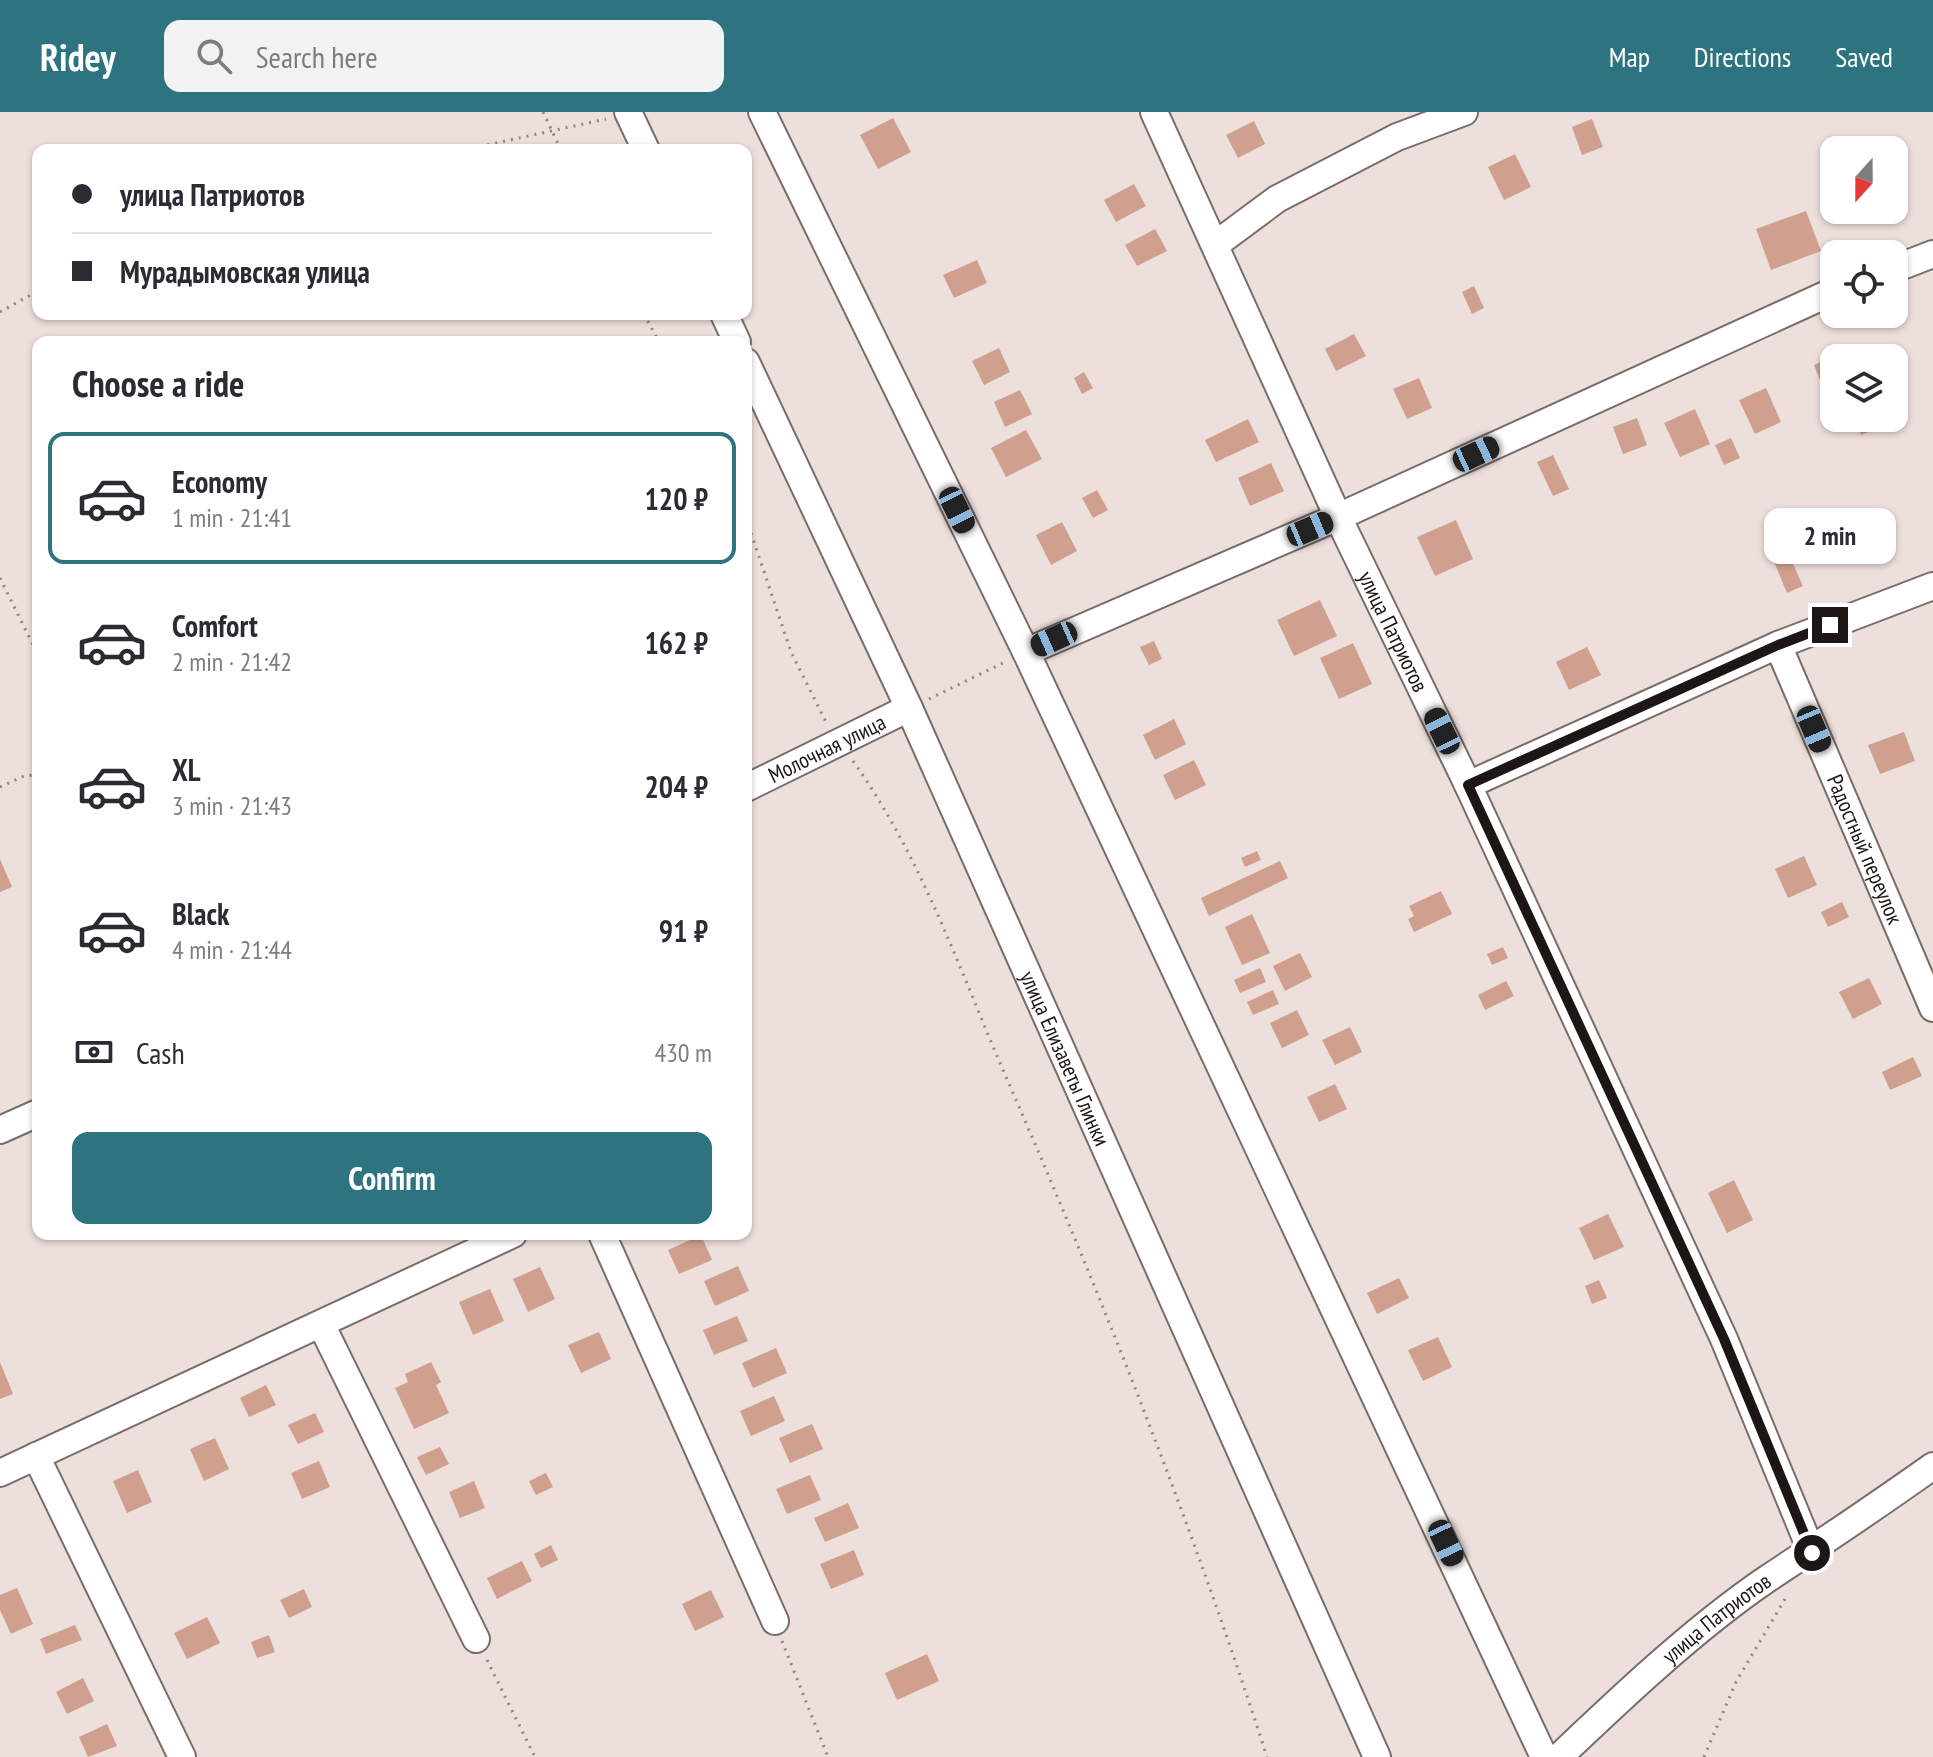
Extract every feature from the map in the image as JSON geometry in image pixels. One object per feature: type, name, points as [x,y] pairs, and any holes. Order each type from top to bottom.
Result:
[{"type":"street","points":[[762,112],[1026,652],[1544,1757]]},
{"type":"street","name":"улица Патриотов","points":[[1154,112],[1338,517],[1468,785],[1724,1339],[1812,1553],[1766,1580],[1661,1665],[1559,1757]]},
{"type":"street","points":[[1215,245],[1277,199],[1397,137],[1464,112]]},
{"type":"street","points":[[629,113],[643,144]]},
{"type":"street","points":[[1908,264],[1933,254]]},
{"type":"street","points":[[1026,652],[1338,517],[1820,297]]},
{"type":"street","name":"улица Елизаветы Глинки","points":[[752,375],[909,708],[1377,1757]]},
{"type":"street","points":[[1468,785],[1778,645],[1933,586]]},
{"type":"street","name":"Радостный переулок","points":[[1778,645],[1933,1008]]},
{"type":"street","name":"Молочная улица","points":[[752,785],[909,708]]},
{"type":"street","points":[[0,1130],[32,1116]]},
{"type":"street","points":[[0,1473],[500,1240]]},
{"type":"street","points":[[605,1240],[775,1621]]},
{"type":"street","points":[[321,1324],[476,1639]]},
{"type":"street","points":[[36,1456],[182,1757]]},
{"type":"street","points":[[1812,1553],[1933,1466]]},
{"type":"path","points":[[543,112],[558,144]]},
{"type":"path","points":[[489,144],[629,113]]},
{"type":"path","points":[[0,312],[32,294]]},
{"type":"path","points":[[752,536],[791,652],[812,698],[903,838],[1058,1197],[1227,1632],[1267,1757]]},
{"type":"path","points":[[0,578],[32,643]]},
{"type":"path","points":[[909,708],[1026,652]]},
{"type":"path","points":[[0,787],[32,775]]},
{"type":"path","points":[[1704,1757],[1736,1682],[1790,1591]]},
{"type":"path","points":[[775,1621],[828,1757]]},
{"type":"path","points":[[476,1639],[535,1757]]},
{"type":"building","points":[[893,118],[911,152],[878,169],[860,135]]},
{"type":"building","points":[[1592,119],[1603,147],[1582,155],[1572,127]]},
{"type":"building","points":[[1254,121],[1265,144],[1238,158],[1226,135]]},
{"type":"building","points":[[1515,154],[1531,187],[1504,200],[1488,167]]},
{"type":"building","points":[[1134,184],[1146,206],[1116,222],[1104,200]]},
{"type":"building","points":[[1806,211],[1820,251],[1771,270],[1756,229]]},
{"type":"building","points":[[1155,229],[1167,251],[1137,266],[1125,245]]},
{"type":"building","points":[[977,260],[987,283],[954,298],[943,275]]},
{"type":"building","points":[[1474,286],[1484,308],[1472,314],[1462,292]]},
{"type":"building","points":[[1354,334],[1366,356],[1336,371],[1325,349]]},
{"type":"building","points":[[999,348],[1010,372],[984,385],[972,361]]},
{"type":"building","points":[[1820,363],[1820,380],[1814,365]]},
{"type":"building","points":[[1084,372],[1093,388],[1082,394],[1074,378]]},
{"type":"building","points":[[1419,378],[1432,408],[1407,419],[1393,389]]},
{"type":"building","points":[[1766,388],[1781,422],[1755,434],[1739,400]]},
{"type":"building","points":[[1020,390],[1032,414],[1005,427],[994,402]]},
{"type":"building","points":[[1695,409],[1710,444],[1680,457],[1664,423]]},
{"type":"building","points":[[1637,418],[1647,445],[1623,454],[1613,427]]},
{"type":"building","points":[[1248,419],[1259,442],[1216,462],[1205,440]]},
{"type":"building","points":[[1026,430],[1042,459],[1006,477],[991,448]]},
{"type":"building","points":[[1731,438],[1740,458],[1724,465],[1715,445]]},
{"type":"building","points":[[1553,455],[1569,489],[1553,496],[1537,462]]},
{"type":"building","points":[[1271,463],[1284,491],[1250,506],[1238,478]]},
{"type":"building","points":[[1097,490],[1108,510],[1093,518],[1082,498]]},
{"type":"building","points":[[1874,518],[1887,551],[1862,561],[1849,528]]},
{"type":"building","points":[[1456,520],[1473,559],[1435,576],[1417,537]]},
{"type":"building","points":[[1062,522],[1077,551],[1051,565],[1036,535]]},
{"type":"building","points":[[1789,555],[1803,586],[1787,593],[1774,562]]},
{"type":"building","points":[[1320,600],[1337,636],[1294,656],[1277,620]]},
{"type":"building","points":[[1154,641],[1162,659],[1149,665],[1140,647]]},
{"type":"building","points":[[1353,643],[1372,684],[1339,699],[1320,658]]},
{"type":"building","points":[[1587,647],[1601,675],[1569,690],[1556,662]]},
{"type":"building","points":[[1174,719],[1186,744],[1155,760],[1143,735]]},
{"type":"building","points":[[1904,732],[1915,761],[1880,774],[1868,745]]},
{"type":"building","points":[[1194,760],[1206,785],[1175,800],[1163,775]]},
{"type":"building","points":[[1257,851],[1261,860],[1245,867],[1241,858]]},
{"type":"building","points":[[1804,856],[1817,885],[1788,898],[1775,869]]},
{"type":"building","points":[[0,859],[12,887],[0,892]]},
{"type":"building","points":[[1280,861],[1288,878],[1209,916],[1201,898]]},
{"type":"building","points":[[1441,891],[1452,914],[1414,932],[1408,919],[1414,916],[1409,906]]},
{"type":"building","points":[[1842,902],[1849,917],[1828,927],[1821,912]]},
{"type":"building","points":[[1252,914],[1270,953],[1242,965],[1225,927]]},
{"type":"building","points":[[1503,947],[1508,958],[1492,965],[1487,954]]},
{"type":"building","points":[[1300,953],[1312,977],[1285,991],[1273,966]]},
{"type":"building","points":[[1260,968],[1266,982],[1240,993],[1234,980]]},
{"type":"building","points":[[1869,978],[1882,1004],[1853,1019],[1839,992]]},
{"type":"building","points":[[1506,981],[1514,996],[1485,1010],[1478,995]]},
{"type":"building","points":[[1273,990],[1279,1004],[1253,1015],[1247,1002]]},
{"type":"building","points":[[1297,1010],[1309,1035],[1282,1048],[1270,1023]]},
{"type":"building","points":[[1350,1027],[1362,1052],[1335,1065],[1322,1040]]},
{"type":"building","points":[[1913,1057],[1922,1076],[1890,1090],[1882,1072]]},
{"type":"building","points":[[1335,1084],[1347,1109],[1319,1122],[1307,1097]]},
{"type":"building","points":[[1734,1180],[1753,1220],[1727,1233],[1708,1193]]},
{"type":"building","points":[[1608,1214],[1624,1247],[1594,1260],[1579,1228]]},
{"type":"building","points":[[690,1240],[703,1240],[712,1260],[679,1274],[668,1250]]},
{"type":"building","points":[[738,1266],[749,1291],[715,1306],[704,1281]]},
{"type":"building","points":[[540,1267],[555,1299],[528,1312],[513,1279]]},
{"type":"building","points":[[1399,1278],[1409,1298],[1377,1314],[1367,1293]]},
{"type":"building","points":[[1599,1280],[1607,1298],[1592,1304],[1585,1286]]},
{"type":"building","points":[[490,1289],[504,1321],[473,1335],[459,1302]]},
{"type":"building","points":[[737,1316],[748,1341],[714,1355],[703,1330]]},
{"type":"building","points":[[599,1332],[611,1359],[581,1373],[568,1345]]},
{"type":"building","points":[[1438,1337],[1452,1367],[1423,1381],[1408,1350]]},
{"type":"building","points":[[776,1348],[787,1373],[753,1388],[742,1363]]},
{"type":"building","points":[[0,1362],[13,1394],[0,1399]]},
{"type":"building","points":[[431,1362],[441,1382],[436,1385],[449,1413],[414,1429],[395,1388],[408,1382],[405,1374]]},
{"type":"building","points":[[266,1385],[276,1405],[249,1417],[240,1398]]},
{"type":"building","points":[[774,1396],[785,1421],[751,1436],[740,1411]]},
{"type":"building","points":[[315,1413],[324,1432],[298,1444],[288,1425]]},
{"type":"building","points":[[812,1424],[823,1449],[790,1463],[779,1438]]},
{"type":"building","points":[[215,1438],[229,1469],[204,1481],[190,1449]]},
{"type":"building","points":[[440,1447],[449,1464],[426,1475],[417,1457]]},
{"type":"building","points":[[319,1461],[330,1487],[302,1499],[291,1473]]},
{"type":"building","points":[[138,1470],[152,1502],[127,1513],[113,1481]]},
{"type":"building","points":[[546,1473],[553,1487],[536,1495],[529,1481]]},
{"type":"building","points":[[810,1475],[821,1500],[787,1514],[776,1489]]},
{"type":"building","points":[[474,1481],[485,1508],[460,1518],[449,1492]]},
{"type":"building","points":[[848,1503],[859,1528],[825,1542],[814,1518]]},
{"type":"building","points":[[551,1545],[558,1560],[541,1568],[534,1554]]},
{"type":"building","points":[[854,1550],[864,1575],[831,1589],[820,1564]]},
{"type":"building","points":[[522,1561],[532,1581],[497,1599],[487,1578]]},
{"type":"building","points":[[17,1588],[33,1624],[11,1634],[0,1610],[0,1595]]},
{"type":"building","points":[[304,1589],[312,1607],[289,1618],[280,1600]]},
{"type":"building","points":[[711,1590],[724,1617],[695,1631],[682,1604]]},
{"type":"building","points":[[207,1617],[220,1643],[187,1659],[174,1633]]},
{"type":"building","points":[[75,1625],[82,1640],[46,1654],[40,1639]]},
{"type":"building","points":[[269,1635],[275,1652],[257,1658],[251,1642]]},
{"type":"building","points":[[927,1654],[939,1681],[897,1700],[885,1673]]},
{"type":"building","points":[[83,1678],[94,1701],[67,1714],[56,1692]]},
{"type":"building","points":[[107,1724],[117,1746],[88,1757],[79,1737]]},
{"type":"route","points":[[1812,1553],[1724,1339],[1468,785],[1778,645],[1830,625]]}]
